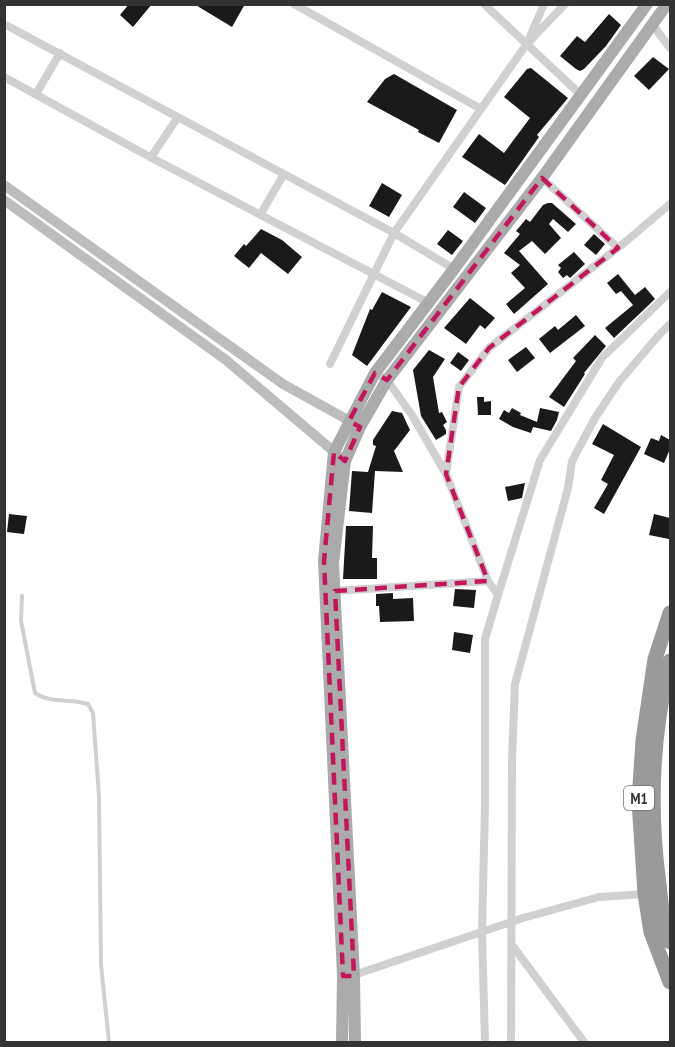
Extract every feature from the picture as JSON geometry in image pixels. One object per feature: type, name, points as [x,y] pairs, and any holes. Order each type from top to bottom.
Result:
[{"type":"highway","name":"M1","points":[[670,613],[655,659],[643,740],[639,801],[645,894],[651,932],[670,982]]},
{"type":"highway","name":"M1","points":[[670,661],[655,748],[655,839],[664,925],[670,942]]},
{"type":"main road","points":[[342,1042],[349,976],[333,563],[345,461],[354,424],[375,373],[454,269],[647,4]]},
{"type":"main road","points":[[355,1042],[324,561],[334,452],[542,178],[667,4]]},
{"type":"street","points":[[294,4],[481,109]]},
{"type":"street","points":[[484,4],[581,95]]},
{"type":"street","points":[[526,45],[544,4]]},
{"type":"street","points":[[330,364],[394,233],[526,45],[565,4]]},
{"type":"street","points":[[4,24],[394,233],[454,269]]},
{"type":"street","points":[[652,24],[670,48]]},
{"type":"street","points":[[36,94],[60,53]]},
{"type":"street","points":[[4,77],[151,158],[427,302]]},
{"type":"street","points":[[151,158],[178,117]]},
{"type":"street","points":[[260,215],[284,174]]},
{"type":"street","points":[[542,178],[618,248]]},
{"type":"street","points":[[4,185],[283,384],[354,424]]},
{"type":"street","points":[[4,200],[226,360],[345,461]]},
{"type":"street","points":[[446,474],[459,387],[489,348],[618,248],[670,204]]},
{"type":"street","points":[[485,1042],[483,932],[485,639],[540,460],[602,358],[670,292]]},
{"type":"street","points":[[511,1042],[512,760],[515,684],[568,488],[572,461],[595,418],[619,382],[670,324]]},
{"type":"street","points":[[375,373],[387,380],[412,415],[446,474],[488,581],[498,595]]},
{"type":"street","points":[[335,591],[488,581]]},
{"type":"street","points":[[349,976],[513,922],[599,897],[645,894]]},
{"type":"street","points":[[512,945],[584,1042]]},
{"type":"lane","points":[[22,596],[21,621],[35,693],[45,700],[76,700],[88,704],[93,713],[99,796],[101,965],[109,1042]]},
{"type":"highlighted area","points":[[542,178],[618,248],[489,348],[459,387],[446,474],[488,581],[335,591],[354,976],[343,976],[324,561],[334,452],[345,461],[360,427],[349,421],[375,373],[387,380]]},
{"type":"building","points":[[129,4],[152,4],[133,27],[120,15]]},
{"type":"building","points":[[194,4],[245,4],[232,27]]},
{"type":"building","points":[[609,14],[621,25],[606,46],[584,69],[580,71],[576,69],[560,56],[577,36],[585,42]]},
{"type":"building","points":[[653,57],[669,69],[649,90],[634,76]]},
{"type":"building","points":[[531,68],[568,98],[537,135],[539,137],[505,185],[462,157],[479,134],[504,153],[530,118],[504,97],[527,69]]},
{"type":"building","points":[[394,74],[457,110],[439,143],[367,102],[385,79]]},
{"type":"building","points":[[382,183],[402,195],[389,217],[369,206]]},
{"type":"building","points":[[464,192],[486,208],[475,223],[453,207]]},
{"type":"building","points":[[552,203],[576,224],[568,232],[553,219],[549,224],[561,238],[545,254],[532,241],[519,251],[548,284],[514,314],[506,304],[525,288],[511,273],[520,265],[504,253],[520,234],[516,231],[526,219],[530,222],[543,205]]},
{"type":"building","points":[[261,229],[282,240],[302,257],[288,274],[261,253],[249,268],[234,256]]},
{"type":"building","points":[[448,230],[463,241],[452,255],[437,244]]},
{"type":"building","points":[[594,234],[605,244],[596,255],[584,245]]},
{"type":"building","points":[[574,252],[585,264],[570,278],[567,275],[563,278],[558,272],[561,268],[558,265]]},
{"type":"building","points":[[618,274],[635,295],[645,287],[655,299],[614,338],[605,328],[633,305],[621,291],[616,294],[607,283]]},
{"type":"building","points":[[382,292],[411,307],[367,366],[352,355],[370,309],[372,310]]},
{"type":"building","points":[[470,298],[495,318],[485,329],[480,325],[466,344],[444,328]]},
{"type":"building","points":[[576,315],[585,326],[550,353],[539,339],[555,326],[558,330]]},
{"type":"building","points":[[595,335],[606,346],[584,373],[564,407],[549,397],[576,361],[573,358]]},
{"type":"building","points":[[526,347],[535,358],[517,372],[508,360]]},
{"type":"building","points":[[429,350],[445,359],[433,377],[439,413],[442,412],[447,422],[443,425],[446,434],[436,440],[421,416],[413,370]]},
{"type":"building","points":[[458,352],[469,360],[461,371],[450,363]]},
{"type":"building","points":[[477,397],[484,397],[484,402],[491,401],[491,415],[478,415]]},
{"type":"building","points":[[512,408],[521,413],[520,415],[537,422],[540,408],[559,412],[551,431],[533,427],[531,433],[499,419],[504,410],[509,413]]},
{"type":"building","points":[[392,411],[402,413],[410,430],[394,451],[403,472],[375,471],[372,513],[349,511],[352,471],[368,472],[376,446],[373,445],[373,440]]},
{"type":"building","points":[[603,424],[641,447],[604,514],[594,508],[608,484],[601,480],[614,455],[592,444]]},
{"type":"building","points":[[661,435],[670,440],[670,449],[664,463],[644,454],[651,438],[659,441]]},
{"type":"building","points":[[525,483],[522,498],[508,501],[505,487]]},
{"type":"building","points":[[9,514],[27,516],[24,534],[7,532]]},
{"type":"building","points":[[654,514],[670,518],[669,539],[649,535]]},
{"type":"building","points":[[346,526],[373,526],[372,558],[377,558],[377,579],[343,579]]},
{"type":"building","points":[[455,589],[476,590],[474,608],[453,606]]},
{"type":"building","points":[[393,593],[393,599],[413,598],[414,621],[380,622],[376,594]]},
{"type":"building","points":[[454,632],[473,635],[470,653],[452,650]]}]
